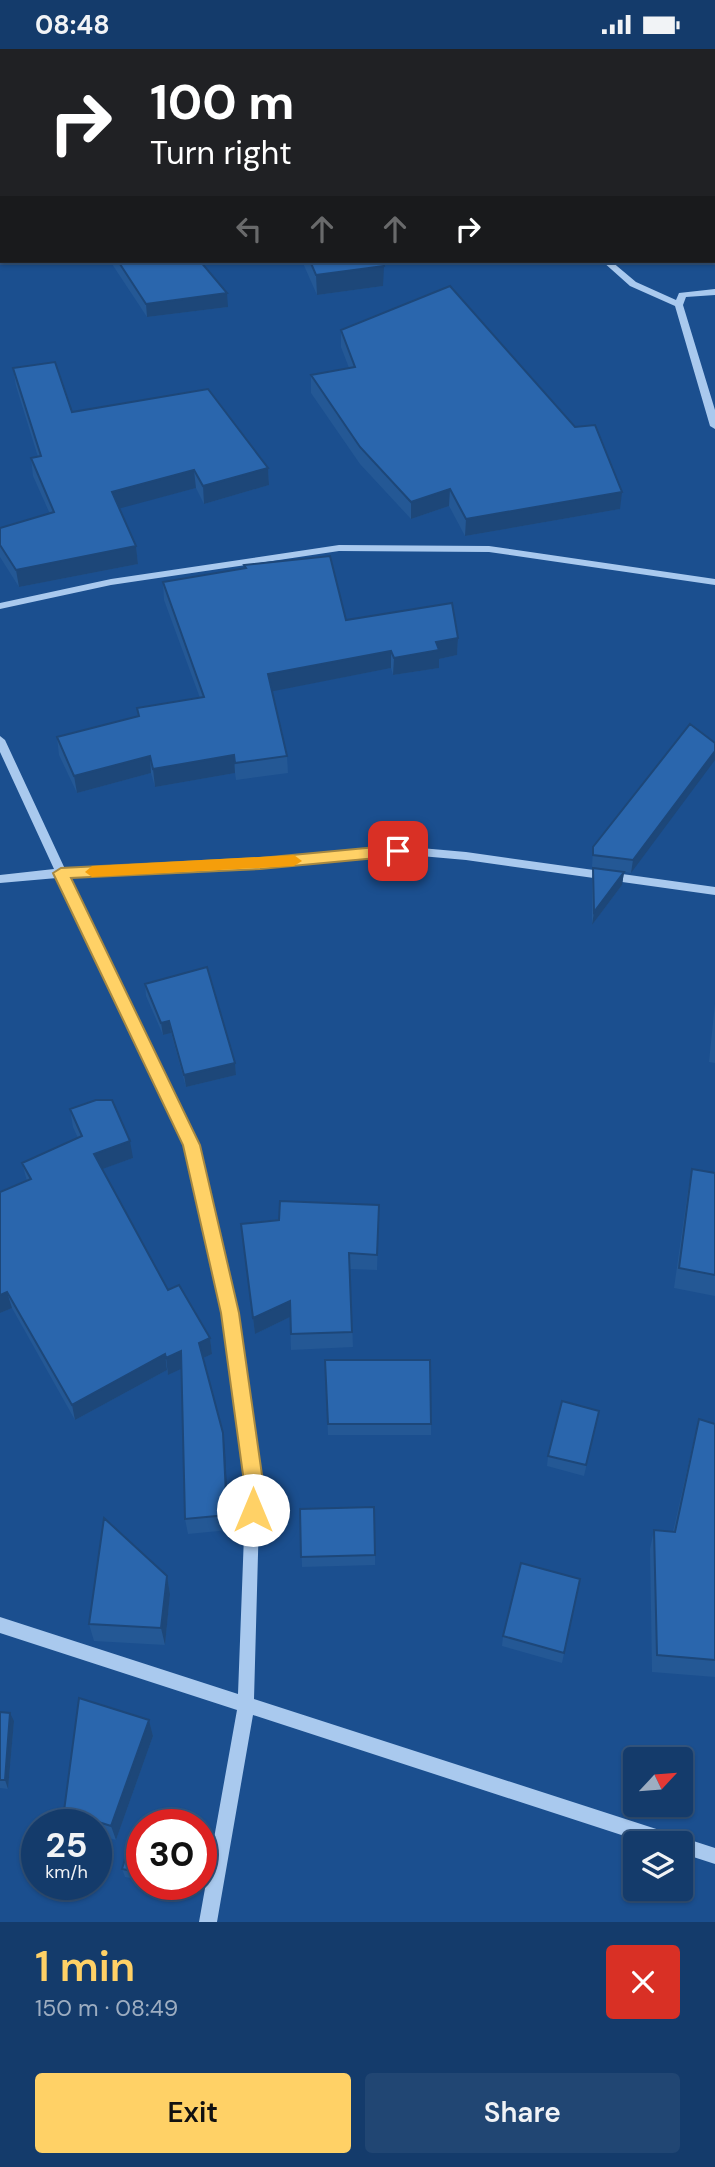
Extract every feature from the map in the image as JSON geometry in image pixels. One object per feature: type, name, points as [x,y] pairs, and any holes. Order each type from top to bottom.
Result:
[{"type":"street","points":[[608,263],[633,284],[679,305]]},
{"type":"street","points":[[715,292],[682,295],[679,305],[715,426]]},
{"type":"street","points":[[0,606],[111,582],[339,548],[489,548],[715,582]]},
{"type":"street","points":[[0,740],[192,1145],[230,1313],[253,1482],[246,1706],[208,1922]]},
{"type":"street","points":[[0,879],[61,873],[260,864],[398,851],[466,856],[715,891]]},
{"type":"street","points":[[0,1625],[636,1831]]},
{"type":"street","points":[[693,1849],[715,1856]]},
{"type":"building","points":[[119,263],[202,263],[227,293],[146,304]]},
{"type":"building","points":[[311,263],[383,263],[384,266],[316,275]]},
{"type":"building","points":[[450,286],[575,427],[595,425],[622,492],[466,519],[450,489],[411,502],[360,447],[311,375],[355,367],[341,330]]},
{"type":"building","points":[[55,362],[72,412],[208,389],[268,468],[203,486],[194,470],[112,492],[136,546],[16,570],[0,545],[0,528],[54,512],[31,458],[41,456],[13,368]]},
{"type":"building","points":[[330,556],[346,620],[452,603],[458,638],[436,642],[439,650],[394,658],[391,651],[268,674],[287,756],[235,763],[234,755],[153,769],[150,756],[74,776],[57,737],[139,716],[137,708],[204,697],[163,582],[246,568],[244,565]]},
{"type":"building","points":[[690,724],[715,743],[715,751],[633,860],[593,855],[593,847]]},
{"type":"building","points":[[593,868],[624,872],[594,912]]},
{"type":"building","points":[[207,967],[235,1063],[184,1075],[169,1021],[161,1023],[145,984]]},
{"type":"building","points":[[96,1100],[112,1100],[130,1141],[94,1154],[168,1290],[179,1285],[210,1338],[199,1343],[223,1433],[227,1515],[185,1519],[181,1351],[166,1358],[165,1354],[72,1405],[7,1292],[0,1295],[0,1192],[31,1179],[22,1163],[82,1136],[70,1109]]},
{"type":"building","points":[[692,1169],[715,1173],[715,1275],[679,1268]]},
{"type":"building","points":[[280,1201],[379,1205],[377,1255],[349,1253],[352,1332],[291,1334],[290,1301],[253,1318],[241,1224],[279,1220]]},
{"type":"building","points":[[325,1360],[430,1360],[431,1424],[328,1424]]},
{"type":"building","points":[[562,1401],[599,1411],[586,1465],[548,1456]]},
{"type":"building","points":[[699,1419],[715,1424],[715,1660],[657,1655],[654,1530],[675,1532]]},
{"type":"building","points":[[374,1507],[375,1555],[301,1557],[300,1509]]},
{"type":"building","points":[[104,1518],[167,1576],[161,1628],[89,1624]]},
{"type":"building","points":[[521,1563],[580,1579],[564,1653],[503,1636]]},
{"type":"building","points":[[79,1698],[149,1720],[112,1823],[112,1809],[64,1809]]},
{"type":"building","points":[[0,1712],[10,1713],[5,1780],[0,1780]]},
{"type":"slow traffic","points":[[92,872],[294,861]]},
{"type":"route","points":[[253,1510],[253,1482],[230,1313],[192,1145],[61,873],[260,864],[398,851]]}]
